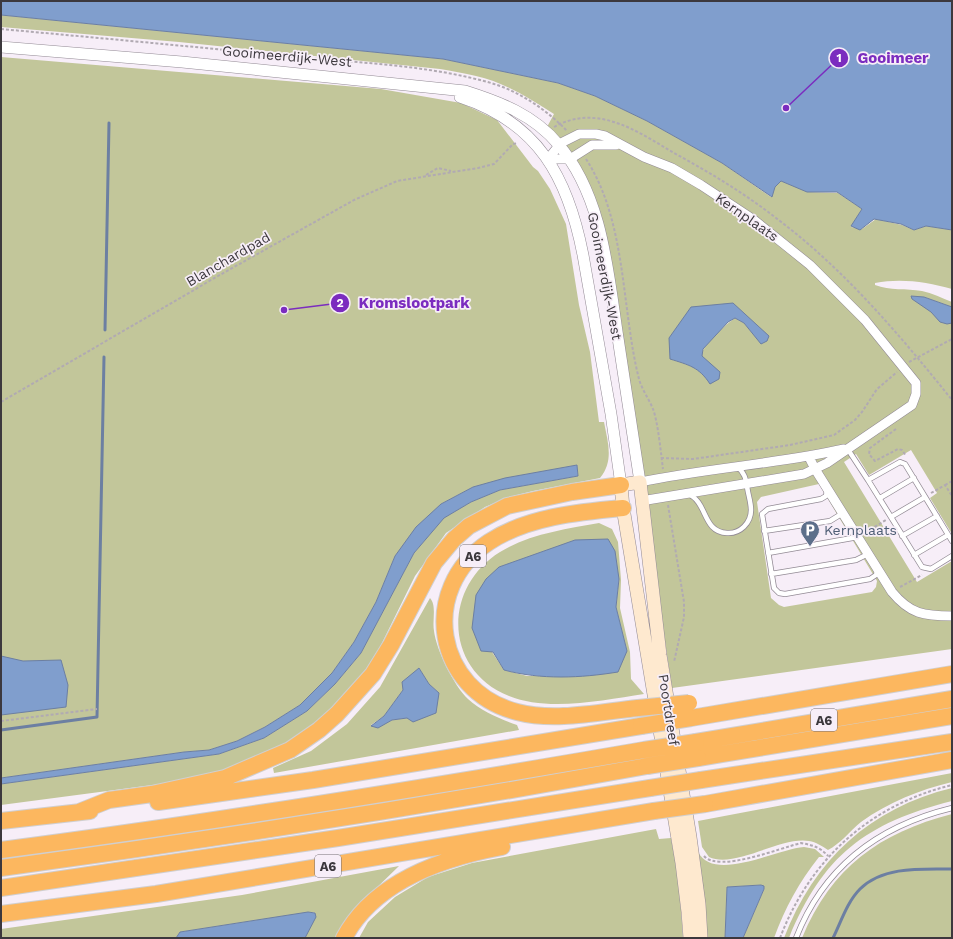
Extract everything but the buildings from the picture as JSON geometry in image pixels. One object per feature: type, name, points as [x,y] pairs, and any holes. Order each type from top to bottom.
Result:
[{"type":"highway","name":"A6","points":[[79,812],[109,800],[152,794],[225,778],[290,750],[319,730],[337,714],[373,674],[391,645],[434,563],[454,539],[469,526],[507,506],[572,492],[621,485]]},
{"type":"highway","name":"A6","points":[[623,508],[576,513],[517,528],[488,543],[466,564],[451,587],[443,617],[444,632],[450,657],[466,681],[478,693],[504,708],[530,715],[556,716],[638,708],[727,711],[952,674]]},
{"type":"highway","name":"A6","points":[[1,850],[152,830],[372,797],[952,699]]},
{"type":"highway","name":"A6","points":[[1,821],[79,812],[305,781],[641,726],[690,710]]},
{"type":"highway","name":"A6","points":[[1,868],[156,847],[335,820],[647,766],[952,716]]},
{"type":"highway","name":"A6","points":[[1,888],[338,838],[701,780],[952,742]]},
{"type":"highway","name":"A6","points":[[344,938],[368,907],[393,887],[410,876],[449,860],[705,804],[952,760]]},
{"type":"highway","name":"A6","points":[[1,914],[156,894],[655,816]]},
{"type":"main road","name":"Kernplaats","points":[[621,485],[640,482]]},
{"type":"main road","name":"Poortdreef","points":[[640,482],[660,655],[696,882],[701,938]]},
{"type":"main road","name":"Poortdreef","points":[[621,485],[623,508],[682,863],[690,938]]},
{"type":"main road","name":"Kernplaats","points":[[623,508],[641,501]]},
{"type":"street","name":"Gooimeerdijk-West","points":[[1,47],[296,73],[465,91],[500,102],[530,118],[558,144],[570,159],[585,187],[600,234],[640,482]]},
{"type":"street","name":"Gooimeerdijk-West","points":[[435,89],[472,101],[505,117],[535,142],[548,159],[565,193],[578,234],[611,414],[621,485]]},
{"type":"street","name":"Kernplaats","points":[[558,144],[587,133],[605,136],[620,145],[672,168],[701,185],[778,239],[839,293],[865,320],[916,383],[916,394],[912,405],[848,448],[815,469],[804,474],[641,501]]},
{"type":"street","points":[[548,159],[558,144]]},
{"type":"street","name":"Kernplaats","points":[[570,159],[592,145],[620,145]]},
{"type":"street","points":[[548,159],[570,159]]},
{"type":"street","name":"Kernplaats","points":[[640,482],[736,466],[809,457],[848,448]]},
{"type":"street","points":[[809,457],[892,592],[902,604],[916,612],[952,616]]},
{"type":"lane","points":[[848,448],[880,498],[920,566],[926,569],[931,569],[952,556]]},
{"type":"lane","points":[[868,480],[900,462],[907,465],[952,541]]},
{"type":"lane","points":[[686,494],[697,500],[706,520],[715,529],[722,532],[734,532],[745,526],[751,510],[743,472],[736,466]]},
{"type":"lane","points":[[880,498],[914,478]]},
{"type":"lane","points":[[827,488],[826,496],[821,499],[765,510],[761,516],[774,588],[779,593],[785,594],[870,579],[876,575],[878,569]]},
{"type":"lane","points":[[891,517],[925,496]]},
{"type":"lane","points":[[764,531],[830,521],[843,513]]},
{"type":"lane","points":[[902,536],[937,516]]},
{"type":"lane","points":[[914,555],[948,535]]},
{"type":"lane","points":[[768,554],[858,537]]},
{"type":"lane","points":[[771,574],[856,560],[868,554]]},
{"type":"lane","points":[[796,938],[813,903],[839,869],[860,849],[894,828],[914,818],[952,808]]},
{"type":"path","name":"Gooimeerdijk-West","points":[[1,29],[393,66],[461,76],[492,83],[513,92],[536,105],[560,124],[546,132]]},
{"type":"path","name":"Blanchardpad","points":[[1,402],[218,276],[354,200],[397,181],[494,164],[514,143],[518,143],[527,149],[535,142]]},
{"type":"path","points":[[426,176],[438,168],[452,172]]},
{"type":"path","points":[[661,458],[700,458],[798,443],[834,435],[856,420],[877,389],[903,366],[917,356],[952,340]]},
{"type":"path","points":[[917,356],[952,400]]},
{"type":"path","points":[[925,496],[952,481]]},
{"type":"path","points":[[945,485],[952,496]]},
{"type":"path","points":[[858,537],[891,517]]},
{"type":"path","points":[[892,592],[924,573],[926,569]]},
{"type":"path","points":[[1,721],[97,709]]},
{"type":"path","points":[[780,938],[801,892],[828,856],[853,833],[883,812],[928,791],[952,785]]},
{"type":"green space","points":[[1,15],[443,59],[558,83],[595,96],[647,121],[722,163],[771,197],[775,187],[781,181],[810,192],[838,193],[862,209],[851,227],[862,229],[876,219],[902,225],[914,230],[926,226],[952,230],[952,289],[933,284],[904,281],[875,283],[875,285],[886,288],[922,291],[952,302],[952,307],[924,297],[952,312],[952,534],[930,498],[937,493],[911,450],[869,475],[856,454],[844,462],[917,582],[952,561],[952,649],[672,688],[606,249],[595,206],[547,127],[554,114],[497,82],[472,75],[440,69],[179,42],[1,27]],"holes":[[[733,303],[761,343],[744,323],[735,318],[731,321],[703,350],[703,361],[710,383],[698,370],[670,358]],[[819,484],[877,581],[876,587],[872,592],[784,607],[779,605],[771,598],[757,502],[761,497]]]},
{"type":"green space","points":[[1,57],[381,89],[461,103],[497,120],[533,167],[538,171],[550,189],[566,224],[579,305],[590,352],[599,422],[604,422],[608,444],[609,452],[607,465],[604,472],[600,478],[509,497],[485,507],[446,533],[415,576],[381,645],[355,687],[321,722],[274,751],[221,772],[168,783],[1,805],[1,784],[219,754],[264,738],[307,711],[335,684],[361,653],[414,553],[443,518],[471,502],[500,490],[578,476],[577,465],[473,487],[441,504],[395,556],[376,602],[354,642],[332,673],[300,705],[265,727],[237,741],[209,750],[184,752],[1,778]]},
{"type":"green space","points":[[599,523],[612,529],[618,542],[621,580],[620,608],[630,652],[631,679],[644,694],[576,703],[541,703],[524,701],[509,696],[488,684],[472,668],[462,649],[458,628],[460,607],[468,586],[481,567],[500,552],[535,536]],"holes":[[[548,550],[619,579],[616,607],[627,651],[550,676],[527,676],[504,670],[492,652],[499,567]]]},
{"type":"green space","points":[[430,598],[434,609],[435,639],[446,667],[457,685],[473,703],[491,714],[517,725],[519,730],[274,773],[273,768],[311,751],[347,724],[380,687]],"holes":[[[419,668],[429,684],[439,693],[407,718],[392,720],[378,727],[371,725],[384,716]]]},
{"type":"green space","points":[[952,773],[952,782],[916,793],[882,808],[861,822],[841,841],[828,850],[814,842],[798,841],[785,843],[745,856],[720,860],[709,857],[702,847],[698,821]]},
{"type":"green space","points":[[952,788],[952,801],[895,820],[872,832],[851,847],[833,864],[817,885],[802,909],[789,938],[784,938],[796,910],[811,884],[848,841],[895,809],[922,797]]},
{"type":"green space","points":[[952,814],[952,938],[802,938],[814,913],[828,891],[843,873],[861,856],[880,843],[902,831]]},
{"type":"green space","points":[[656,829],[659,839],[671,838],[679,882],[683,938],[359,938],[368,922],[395,897],[428,877],[472,863]]},
{"type":"green space","points":[[804,847],[815,849],[824,857],[819,857],[799,886],[783,916],[774,938],[743,938],[764,889],[761,885],[727,887],[725,938],[706,938],[698,852],[706,861],[718,865],[731,865]]},
{"type":"green space","points":[[399,866],[362,902],[337,938],[305,938],[315,913],[313,912],[180,932],[176,938],[1,937],[1,929],[242,895]]},
{"type":"water","points":[[1,1],[952,1],[952,230],[926,226],[914,230],[901,224],[874,219],[860,230],[851,226],[862,209],[837,192],[807,192],[781,181],[775,187],[772,197],[722,163],[647,121],[595,96],[558,83],[443,59],[1,15]]},
{"type":"water","points":[[911,296],[924,297],[952,307],[952,323],[947,324],[940,322],[931,312],[912,299]]},
{"type":"water","points":[[733,303],[769,336],[767,341],[761,344],[744,323],[735,318],[728,322],[703,349],[702,356],[720,372],[719,379],[710,384],[698,370],[670,359],[669,338],[691,307]]},
{"type":"water","points":[[577,465],[578,476],[500,490],[471,502],[444,518],[414,553],[361,653],[335,684],[307,711],[264,738],[219,754],[1,784],[1,778],[184,752],[209,750],[237,741],[265,727],[300,705],[332,673],[354,642],[376,602],[395,556],[416,527],[441,504],[473,487],[505,478]]},
{"type":"water","points":[[608,539],[615,551],[619,579],[616,607],[627,651],[618,672],[575,677],[547,677],[518,673],[504,670],[493,652],[481,651],[472,628],[476,595],[486,579],[499,567],[575,540]]},
{"type":"water","points":[[1,656],[23,661],[61,660],[68,685],[66,707],[1,715]]},
{"type":"water","points":[[419,668],[429,684],[439,693],[436,713],[413,722],[407,718],[392,720],[378,728],[371,726],[384,716],[403,690],[402,682]]},
{"type":"water","points":[[764,886],[764,889],[743,938],[725,938],[727,887]]},
{"type":"water","points":[[308,912],[315,913],[316,917],[305,938],[176,938],[180,932]]},
{"type":"waterway","points":[[105,330],[109,123]]},
{"type":"waterway","points":[[1,730],[97,717],[104,357]]},
{"type":"waterway","points":[[833,938],[851,900],[855,894],[869,882],[880,876],[903,870],[952,869]]},
{"type":"place","name":"Gooimeer","points":[[786,108]]},
{"type":"place","name":"Kromslootpark","points":[[284,310]]},
{"type":"place","name":"Kernplaats","points":[[810,547]]}]
